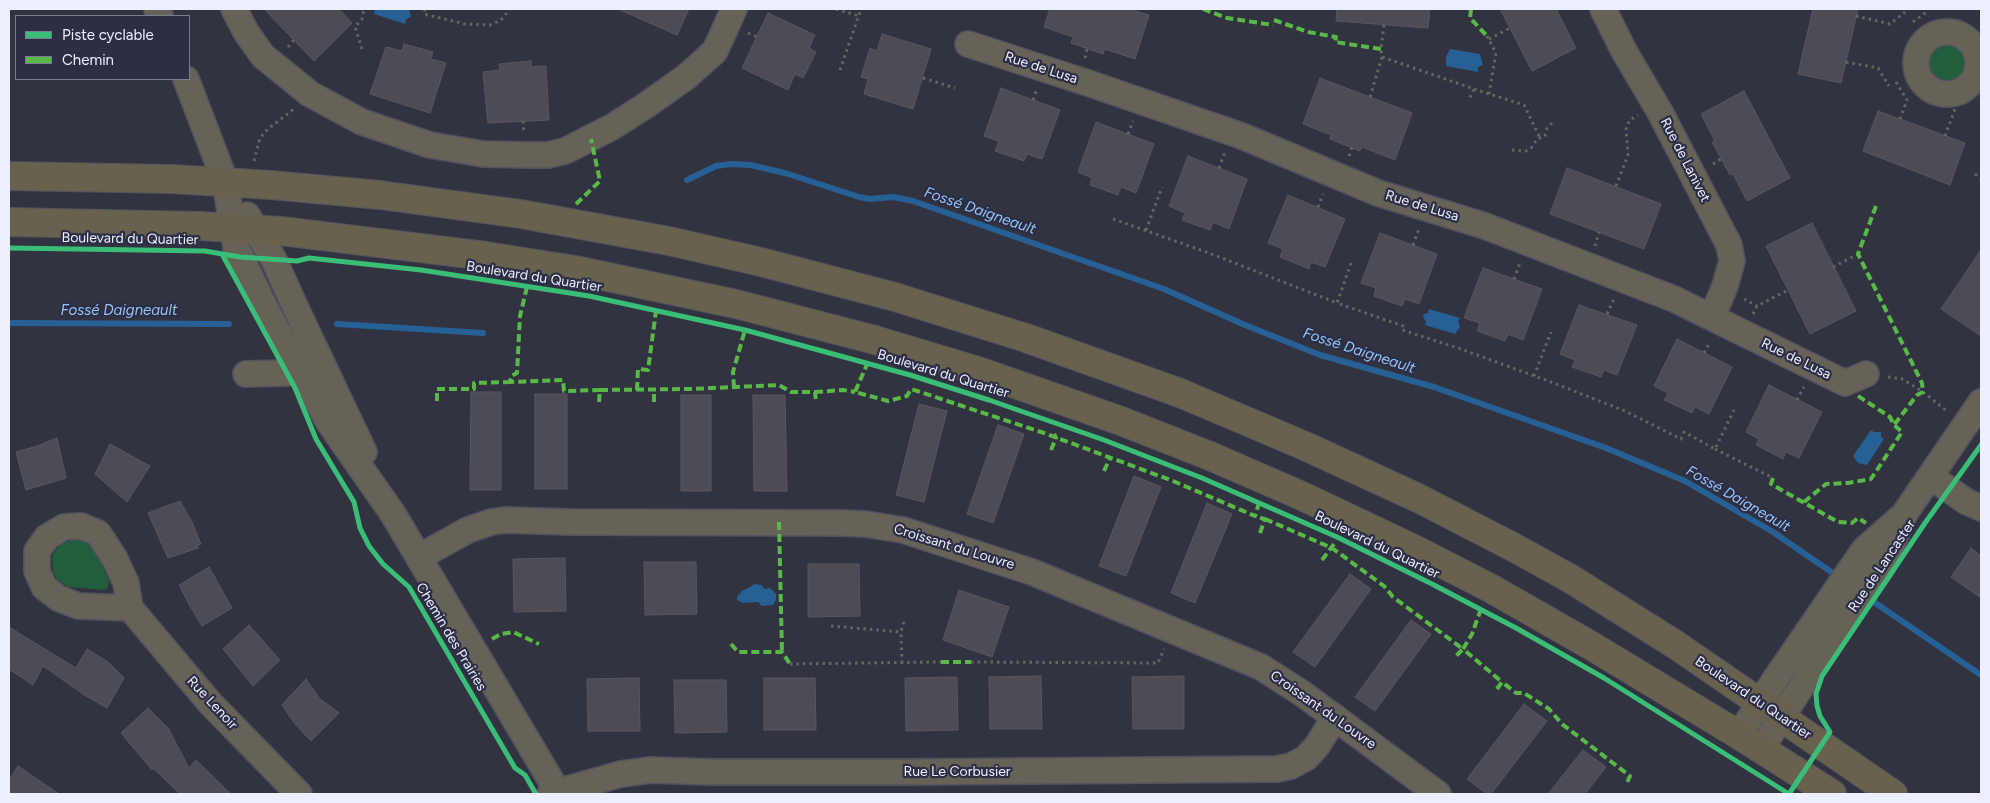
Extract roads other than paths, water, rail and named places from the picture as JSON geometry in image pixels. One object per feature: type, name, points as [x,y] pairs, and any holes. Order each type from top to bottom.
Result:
[{"type":"main road","name":"Boulevard du Quartier","points":[[9,176],[88,176],[225,181],[362,193],[541,217],[669,241],[761,262],[954,314],[1068,351],[1240,418],[1335,459],[1434,507],[1570,579],[1676,645],[1893,794]]},
{"type":"main road","name":"Boulevard du Quartier","points":[[9,222],[245,229],[309,234],[486,256],[575,270],[780,314],[875,340],[1030,388],[1122,421],[1210,456],[1302,496],[1459,572],[1564,630],[1750,742],[1832,794]]},
{"type":"street","points":[[234,9],[246,32],[263,56],[307,92],[362,122],[430,145],[483,154],[548,155],[565,151],[612,128],[686,77],[715,51],[734,9]]},
{"type":"street","name":"Rue de Lanivet","points":[[1603,9],[1729,245],[1732,261],[1725,286],[1712,317]]},
{"type":"street","points":[[1951,32],[1966,39],[1979,55],[1973,78],[1966,87],[1956,92],[1943,94],[1935,92],[1922,82],[1917,71],[1916,63],[1920,48],[1924,42],[1934,35],[1951,32]]},
{"type":"street","name":"Rue de Lusa","points":[[968,44],[1092,84],[1242,136],[1378,193],[1485,226],[1674,299],[1845,383],[1866,374]]},
{"type":"street","name":"Chemin des Prairies","points":[[186,80],[245,229],[274,260],[393,514]]},
{"type":"street","name":"Chemin des Prairies","points":[[245,229],[236,247],[243,264],[299,370],[328,420],[393,514],[419,557],[555,794]]},
{"type":"street","points":[[246,374],[287,373],[299,370]]},
{"type":"street","name":"Rue de Lancaster","points":[[1750,742],[1822,632],[1883,566],[1886,541],[1981,402]]},
{"type":"street","points":[[1931,477],[1967,502],[1981,508]]},
{"type":"street","name":"Croissant du Louvre","points":[[419,557],[473,528],[505,520],[840,523],[883,526],[931,538],[1032,572],[1209,644],[1272,673],[1335,717],[1438,794]]},
{"type":"street","name":"Rue Lenoir","points":[[130,608],[210,703],[299,794]]},
{"type":"street","name":"Rue Le Corbusier","points":[[555,794],[621,774],[651,770],[711,772],[912,772],[1277,769],[1291,766],[1306,758],[1317,746],[1335,717]]},
{"type":"water","points":[[375,9],[409,9],[411,17],[406,19],[405,24],[374,14]]},
{"type":"water","points":[[1450,49],[1480,54],[1483,65],[1478,67],[1478,72],[1446,66],[1446,57]]},
{"type":"water","points":[[1429,309],[1460,318],[1458,321],[1460,327],[1455,334],[1425,325],[1426,322],[1423,317],[1424,314],[1428,313]]},
{"type":"water","points":[[1871,430],[1881,432],[1881,437],[1884,439],[1867,465],[1858,463],[1853,456]]},
{"type":"water","points":[[755,584],[761,585],[765,589],[770,588],[776,594],[776,600],[773,605],[762,606],[758,602],[743,603],[737,600],[742,591]]},
{"type":"waterway","name":"Fossé Daigneault","points":[[687,180],[716,166],[731,164],[750,165],[785,173],[859,197],[870,199],[893,197],[913,201],[1164,289],[1245,325],[1320,355],[1434,387],[1606,448],[1685,481],[1773,532],[1840,578]]},
{"type":"waterway","name":"Fossé Daigneault","points":[[9,323],[229,324]]},
{"type":"waterway","name":"Fossé Daigneault","points":[[337,324],[483,333]]},
{"type":"waterway","name":"Fossé Daigneault","points":[[1868,598],[1981,675]]}]
